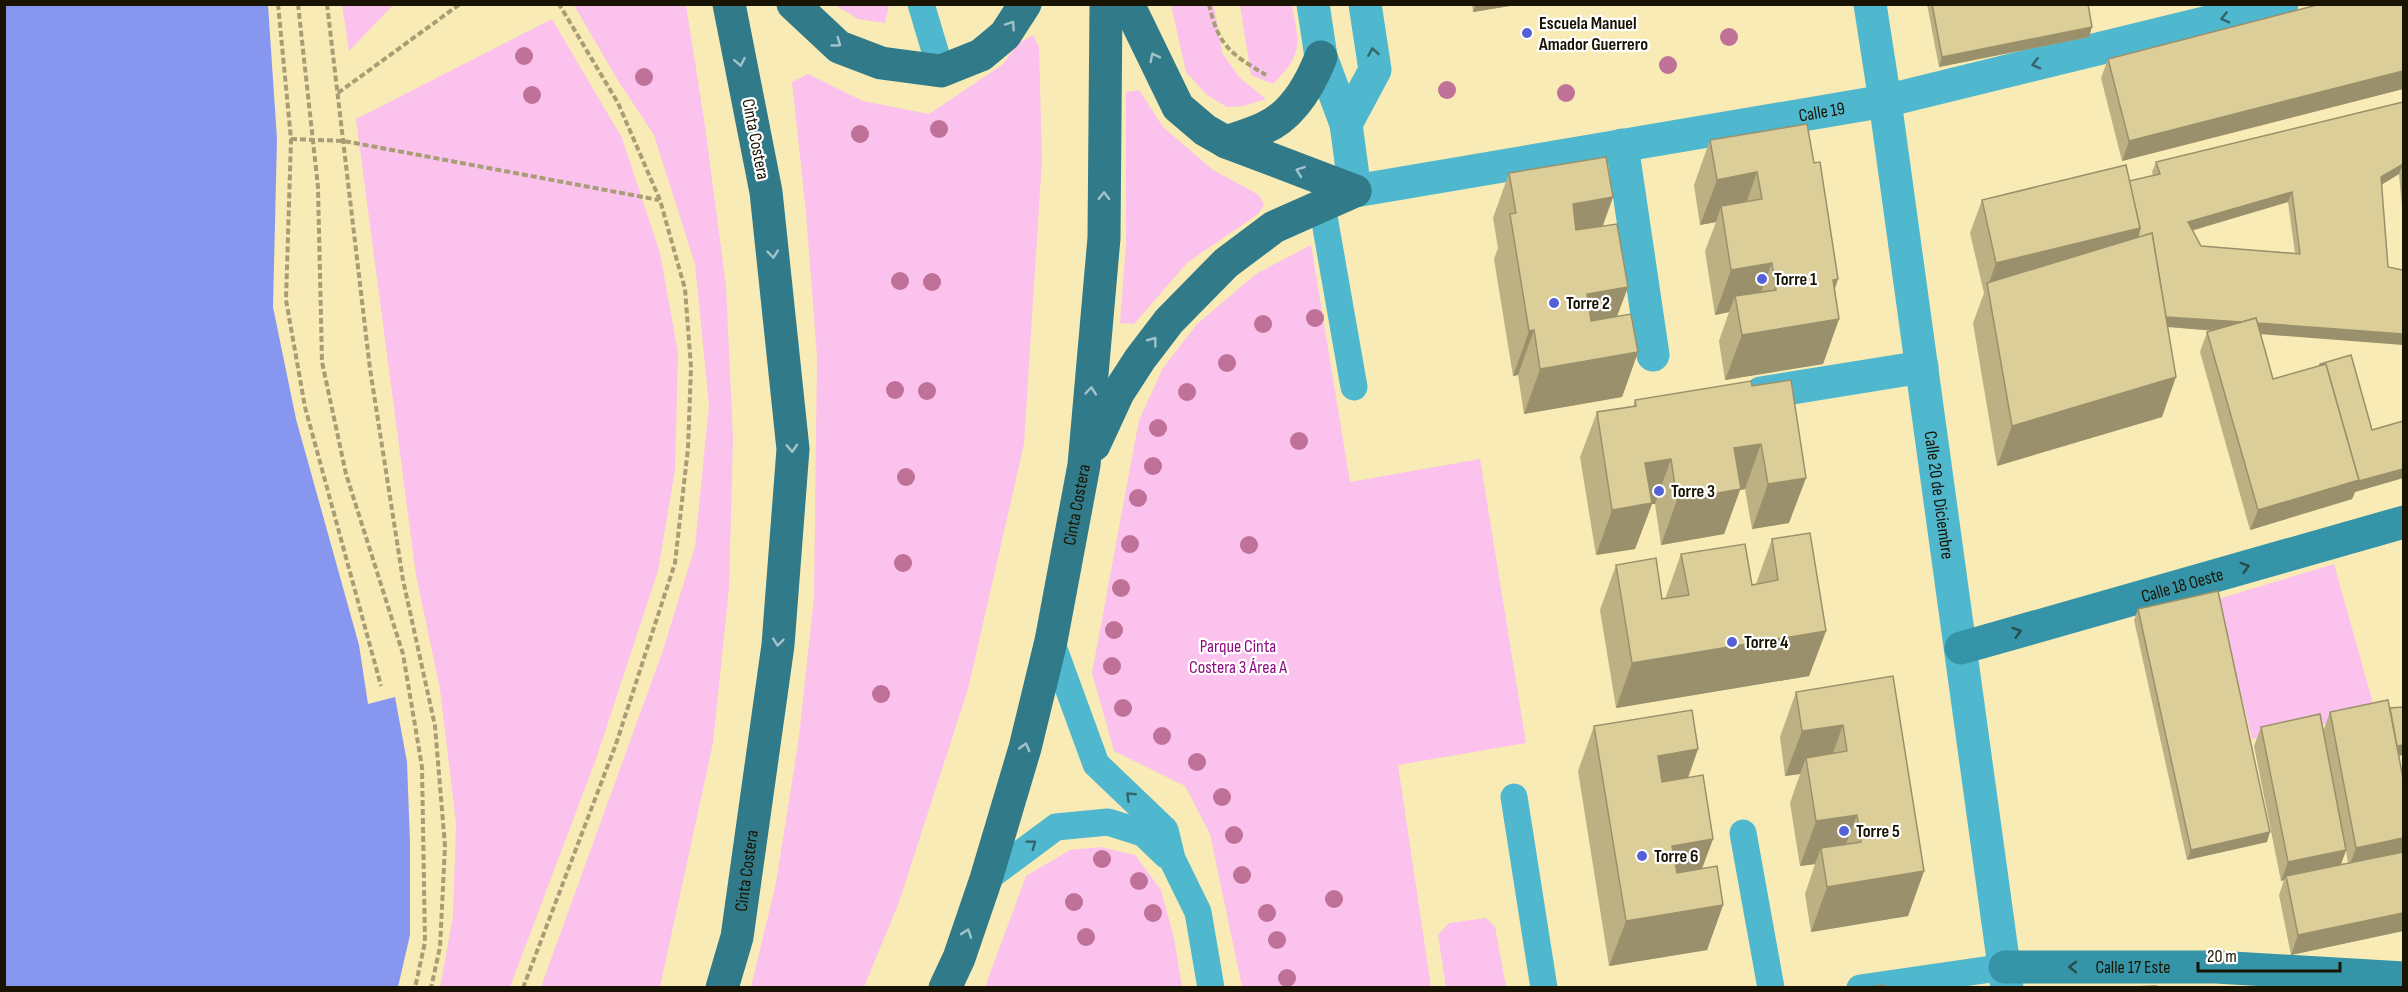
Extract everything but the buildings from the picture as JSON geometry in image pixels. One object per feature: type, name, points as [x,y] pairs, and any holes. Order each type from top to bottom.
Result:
[{"type":"main road","name":"Cinta Costera","points":[[722,987],[737,936],[778,645],[793,449],[766,192],[729,4]]},
{"type":"main road","points":[[793,4],[839,47],[881,63],[941,71],[981,55],[1005,35],[1025,4]]},
{"type":"main road","name":"Cinta Costera","points":[[945,987],[959,958],[986,879],[1025,748],[1051,641],[1084,465],[1104,238],[1106,4]]},
{"type":"main road","points":[[1128,4],[1178,107],[1205,130],[1226,142],[1355,191]]},
{"type":"main road","points":[[1226,142],[1265,129],[1288,111],[1311,83],[1321,57]]},
{"type":"main road","points":[[1084,465],[1118,393],[1169,321],[1226,263],[1274,226],[1355,191]]},
{"type":"street","points":[[1313,4],[1321,57],[1346,124],[1355,191]]},
{"type":"street","points":[[1346,124],[1375,70],[1365,4]]},
{"type":"street","name":"Calle 20 de Diciembre","points":[[1870,4],[2006,977]]},
{"type":"street","name":"Calle 19","points":[[1355,191],[1885,101],[2282,4]]},
{"type":"street","points":[[1622,145],[1653,355]]},
{"type":"street","points":[[1761,393],[1922,367]]},
{"type":"street","name":"Calle 18 Oeste","points":[[1960,648],[2403,522]]},
{"type":"street","name":"Calle 17 Este","points":[[2006,977],[2216,967],[2403,978]]},
{"type":"lane","points":[[921,4],[941,71]]},
{"type":"lane","points":[[1322,205],[1354,387]]},
{"type":"lane","points":[[1051,641],[1096,764],[1165,830],[1172,860],[1198,912],[1211,987]]},
{"type":"lane","points":[[1514,796],[1544,987]]},
{"type":"lane","points":[[986,879],[1056,827],[1108,822],[1143,833],[1172,860]]},
{"type":"lane","points":[[1743,834],[1771,987]]},
{"type":"lane","points":[[1860,987],[2006,977]]},
{"type":"path","points":[[278,4],[291,139],[286,300],[305,407],[381,686]]},
{"type":"path","points":[[298,4],[318,187],[322,362],[346,474],[403,654],[422,767],[425,942],[415,987]]},
{"type":"path","points":[[327,4],[370,369],[403,580],[435,726],[445,846],[440,947],[431,987]]},
{"type":"path","points":[[338,93],[460,4]]},
{"type":"path","points":[[523,987],[616,744],[675,563],[688,448],[691,367],[684,289],[660,200],[618,103],[559,4]]},
{"type":"path","points":[[1209,4],[1213,24],[1220,40],[1238,58],[1270,78],[1288,111]]},
{"type":"path","points":[[291,139],[344,141],[660,200]]},
{"type":"green space","points":[[342,4],[393,4],[393,5],[349,51]]},
{"type":"green space","points":[[574,5],[686,5],[726,286],[733,438],[729,588],[713,743],[660,987],[541,987],[662,653],[695,547],[709,405],[695,264],[654,135],[617,79]]},
{"type":"green space","points":[[835,5],[889,5],[885,23],[858,19]]},
{"type":"green space","points":[[1171,5],[1214,5],[1222,53],[1240,78],[1266,99],[1244,106],[1227,107],[1207,95],[1186,72]]},
{"type":"green space","points":[[1240,5],[1292,5],[1297,48],[1290,64],[1273,84],[1251,75]]},
{"type":"green space","points":[[552,19],[622,138],[660,253],[678,353],[675,470],[658,571],[596,759],[510,987],[440,987],[453,917],[456,823],[440,689],[416,575],[356,119]]},
{"type":"green space","points":[[1033,35],[1039,47],[1042,160],[1024,444],[968,689],[899,902],[864,987],[751,987],[776,883],[799,737],[814,597],[817,356],[806,213],[792,82],[808,74],[863,101],[929,114],[1002,65],[1019,43]]},
{"type":"green space","points":[[1139,90],[1163,127],[1213,170],[1259,195],[1264,205],[1258,214],[1188,262],[1134,324],[1120,323],[1126,245],[1126,92]]},
{"type":"green space","name":"Parque Cinta Costera 3 Área A","points":[[1311,245],[1350,482],[1480,459],[1526,743],[1398,765],[1431,987],[1242,987],[1210,834],[1185,786],[1114,751],[1092,673],[1139,420],[1163,368],[1197,324],[1256,274]]},
{"type":"green space","points":[[2334,564],[2376,714],[2252,739],[2218,599]]},
{"type":"green space","points":[[1100,847],[1135,855],[1161,890],[1174,938],[1182,987],[985,987],[1026,876],[1070,850]]},
{"type":"green space","points":[[1486,918],[1495,927],[1506,987],[1446,987],[1438,935],[1449,923]]},
{"type":"water","points":[[5,4],[268,5],[277,139],[273,307],[296,419],[359,645],[368,704],[395,697],[407,762],[410,935],[398,987],[5,987]]},
{"type":"place","name":"Escuela Manuel Amador Guerrero","points":[[1527,33]]},
{"type":"place","name":"Torre 1","points":[[1762,279]]},
{"type":"place","name":"Torre 2","points":[[1554,303]]},
{"type":"place","name":"Torre 3","points":[[1659,491]]},
{"type":"place","name":"Torre 4","points":[[1732,642]]},
{"type":"place","name":"Torre 5","points":[[1844,831]]},
{"type":"place","name":"Torre 6","points":[[1642,856]]}]
